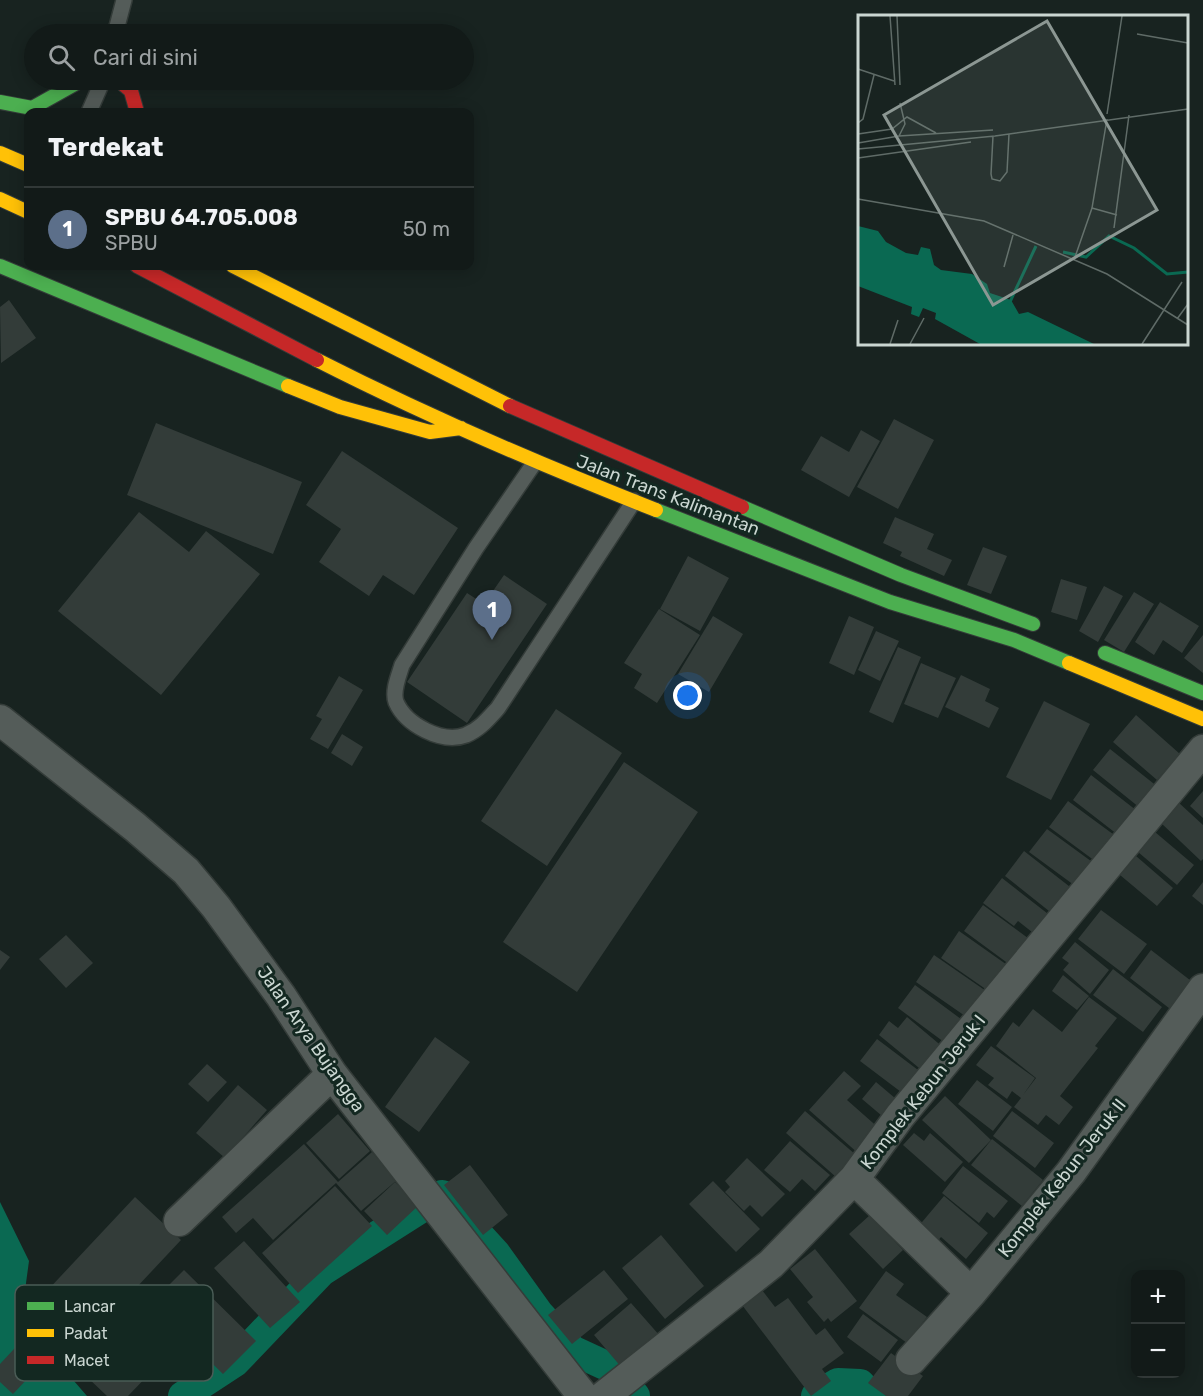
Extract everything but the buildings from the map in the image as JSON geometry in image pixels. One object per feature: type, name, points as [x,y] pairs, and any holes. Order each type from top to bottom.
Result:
[{"type":"main road","points":[[0,102],[32,108],[64,90]]},
{"type":"main road","points":[[130,90],[136,108]]},
{"type":"main road","points":[[0,153],[24,160]]},
{"type":"main road","points":[[0,199],[24,210]]},
{"type":"main road","points":[[0,266],[340,407],[430,432],[461,428]]},
{"type":"main road","name":"Jalan Trans Kalimantan","points":[[145,270],[353,378],[534,462],[890,602],[1014,640],[1203,719]]},
{"type":"main road","name":"Jalan Trans Kalimantan","points":[[241,270],[529,416],[901,575],[1044,628]]},
{"type":"main road","points":[[1097,650],[1203,693]]},
{"type":"street","name":"Jalan Arya Bujangga","points":[[0,720],[135,827],[186,871],[216,907],[281,996],[332,1074],[597,1396]]},
{"type":"street","name":"Komplek Kebun Jeruk I","points":[[597,1396],[630,1375],[771,1264],[854,1179],[900,1116],[1203,750]]},
{"type":"street","name":"Komplek Kebun Jeruk II","points":[[912,1360],[1071,1172],[1203,989]]},
{"type":"street","points":[[179,1221],[332,1074]]},
{"type":"street","points":[[854,1179],[971,1293]]},
{"type":"lane","points":[[118,24],[124,0]]},
{"type":"lane","points":[[91,108],[99,90]]},
{"type":"lane","points":[[534,462],[402,665],[395,700],[404,714],[431,735],[464,736],[482,726],[498,708],[633,501]]},
{"type":"shaded area","points":[[0,1202],[29,1261],[26,1285],[15,1285],[15,1381],[74,1381],[87,1396],[0,1396]]},
{"type":"waterway","points":[[442,1195],[496,1254],[539,1314],[572,1350],[611,1368],[635,1396]]},
{"type":"waterway","points":[[213,1376],[235,1362],[322,1271],[421,1208]]},
{"type":"waterway","points":[[183,1396],[206,1381]]},
{"type":"waterway","points":[[816,1396],[838,1383],[860,1384],[871,1396]]},
{"type":"traffic: fast","points":[[32,108],[64,90]]},
{"type":"traffic: fast","points":[[0,102],[32,108]]},
{"type":"traffic: fast","points":[[0,266],[288,386]]},
{"type":"traffic: fast","points":[[742,507],[901,575],[1033,624]]},
{"type":"traffic: fast","points":[[656,510],[890,602],[1014,640],[1069,663]]},
{"type":"traffic: fast","points":[[1105,653],[1203,693]]},
{"type":"traffic: slow","points":[[0,153],[24,163]]},
{"type":"traffic: slow","points":[[0,199],[24,210]]},
{"type":"traffic: slow","points":[[241,270],[510,406]]},
{"type":"traffic: slow","points":[[317,360],[485,439],[656,510]]},
{"type":"traffic: slow","points":[[288,386],[340,407],[430,432],[461,428]]},
{"type":"traffic: slow","points":[[1069,663],[1203,719]]},
{"type":"traffic: jam","points":[[130,90],[136,108]]},
{"type":"traffic: jam","points":[[145,270],[317,360]]},
{"type":"traffic: jam","points":[[510,406],[742,507]]},
{"type":"place","name":"SPBU 64.705.008","points":[[492,640]]}]
